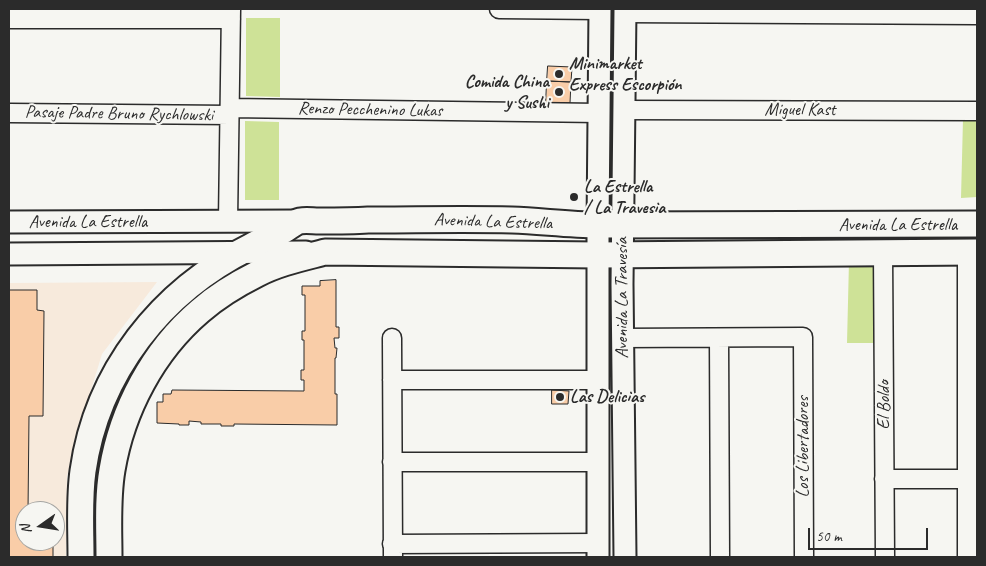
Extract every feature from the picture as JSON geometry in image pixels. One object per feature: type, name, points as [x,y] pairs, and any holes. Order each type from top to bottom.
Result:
[{"type":"main road","name":"Avenida La Estrella","points":[[300,221],[513,220],[610,226],[977,224]]},
{"type":"main road","points":[[81,557],[81,495],[88,445],[104,396],[133,344],[158,314],[190,285],[239,252],[300,221]]},
{"type":"main road","points":[[109,557],[109,492],[111,472],[119,436],[141,385],[152,366],[182,328],[200,310],[258,273],[270,263],[281,252],[300,221]]},
{"type":"main road","name":"Avenida La Estrella","points":[[325,252],[610,255],[972,252]]},
{"type":"main road","points":[[258,273],[325,252]]},
{"type":"street","points":[[499,9],[600,9]]},
{"type":"street","name":"Avenida La Travesía","points":[[598,550],[598,380],[610,255],[610,226],[599,113],[600,9]]},
{"type":"street","points":[[625,11],[977,15]]},
{"type":"street","name":"Avenida La Travesía","points":[[610,226],[624,110],[625,11]]},
{"type":"street","points":[[9,20],[231,14],[228,221]]},
{"type":"street","name":"Miguel Kast","points":[[624,110],[977,111]]},
{"type":"street","name":"Renzo Pecchenino Lukas","points":[[230,112],[599,113]]},
{"type":"street","name":"Pasaje Padre Bruno Rychlowski","points":[[9,113],[230,112]]},
{"type":"street","name":"Avenida La Estrella","points":[[9,222],[300,221]]},
{"type":"street","name":"Avenida La Estrella","points":[[9,254],[325,252]]},
{"type":"street","points":[[968,557],[968,479],[972,447],[972,252]]},
{"type":"street","name":"El Boldo","points":[[883,253],[884,557]]},
{"type":"street","name":"Avenida La Travesía","points":[[610,255],[622,338],[624,557]]},
{"type":"street","name":"Los Libertadores","points":[[719,338],[803,337],[804,557]]},
{"type":"street","points":[[392,338],[392,551],[598,550]]},
{"type":"street","points":[[622,338],[719,338],[720,557]]},
{"type":"street","points":[[392,380],[598,380]]},
{"type":"street","points":[[392,462],[598,462]]},
{"type":"street","points":[[884,479],[968,479]]},
{"type":"shaded area","points":[[157,282],[102,354],[67,476],[66,557],[9,557],[9,283]]},
{"type":"green space","points":[[246,18],[280,18],[280,97],[246,96]]},
{"type":"green space","points":[[963,119],[977,119],[977,197],[961,198]]},
{"type":"green space","points":[[245,121],[279,122],[279,200],[245,200]]},
{"type":"green space","points":[[849,261],[875,261],[874,343],[847,343]]},
{"type":"building","name":"Minimarket Express Escorpión","points":[[548,66],[572,67],[571,82],[547,81]]},
{"type":"building","name":"Comida China y Sushi","points":[[547,81],[571,82],[570,103],[546,103]]},
{"type":"building","points":[[336,280],[336,327],[339,327],[339,338],[334,338],[335,348],[337,348],[335,358],[335,394],[337,394],[337,425],[234,424],[234,426],[221,426],[221,424],[201,424],[201,422],[189,421],[189,425],[157,423],[157,402],[163,402],[163,394],[171,394],[172,390],[304,391],[304,380],[301,380],[301,370],[304,370],[304,340],[302,340],[302,331],[305,331],[305,295],[302,295],[302,286],[320,286],[320,281]]},
{"type":"building","points":[[9,290],[37,290],[37,310],[44,311],[43,416],[29,416],[28,501],[15,501],[15,551],[53,551],[53,557],[9,557]]},
{"type":"building","name":"Las Delicias","points":[[552,390],[569,391],[568,404],[552,404]]},
{"type":"place","name":"Minimarket Express Escorpión","points":[[559,74]]},
{"type":"place","name":"Comida China y Sushi","points":[[559,92]]},
{"type":"place","name":"La Estrella / La Travesia","points":[[574,197]]},
{"type":"place","name":"Las Delicias","points":[[560,397]]}]
